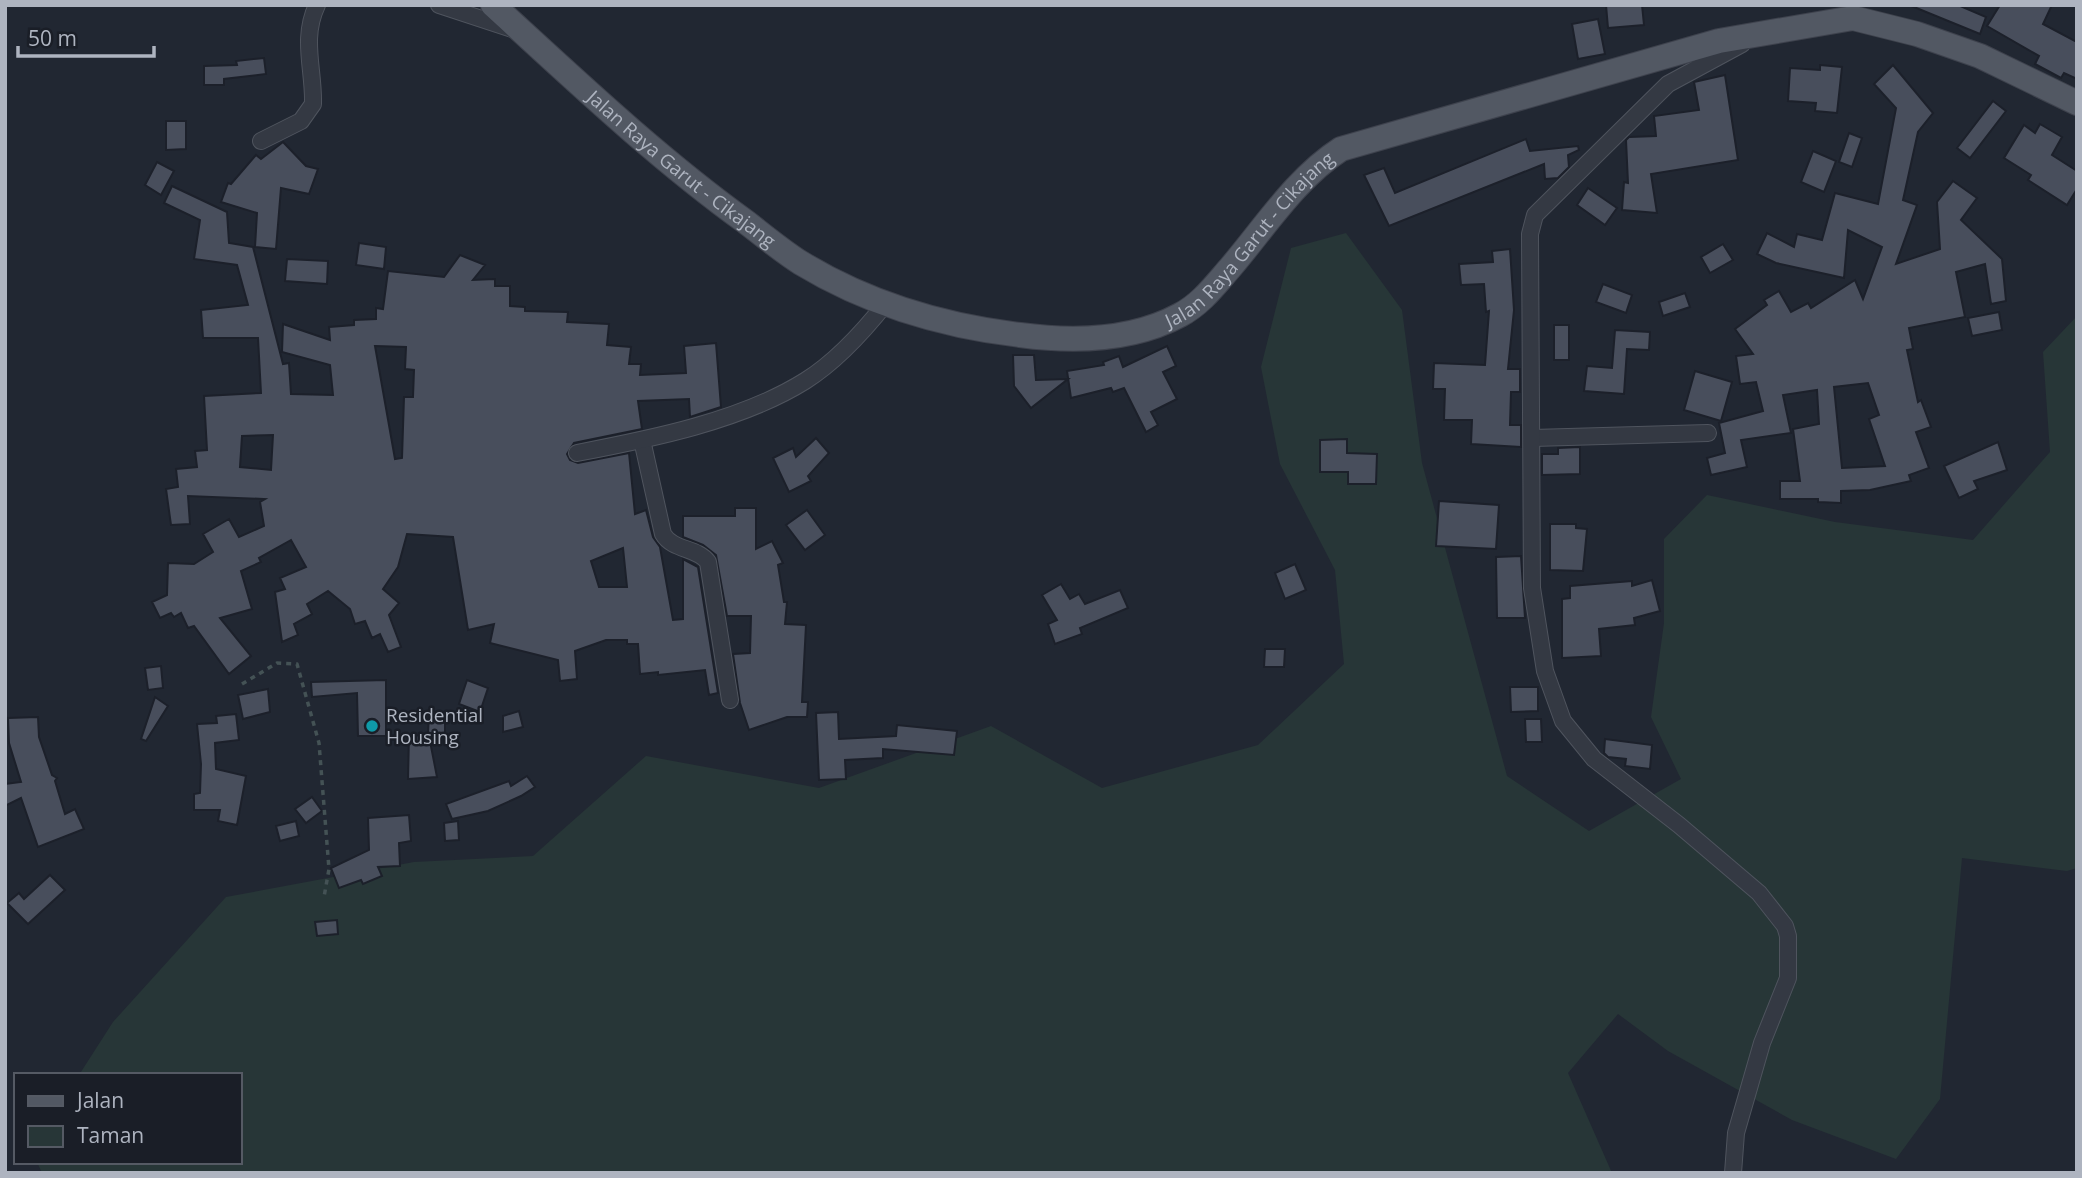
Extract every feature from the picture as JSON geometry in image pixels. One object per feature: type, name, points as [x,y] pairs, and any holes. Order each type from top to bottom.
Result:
[{"type":"main road","name":"Jalan Raya Garut - Cikajang","points":[[494,5],[692,183],[802,263],[886,303],[961,327],[1037,337],[1096,338],[1151,327],[1181,315],[1208,294],[1317,164],[1341,149],[1667,56],[1770,31],[1829,20],[1853,18],[1872,21],[1980,56],[2077,103]]},
{"type":"street","points":[[261,141],[301,121],[313,104],[307,57],[310,25],[317,5]]},
{"type":"street","points":[[439,5],[524,33]]},
{"type":"street","points":[[1733,1173],[1736,1133],[1762,1043],[1788,978],[1788,936],[1785,926],[1759,893],[1679,825],[1594,759],[1563,721],[1545,671],[1532,588],[1530,234],[1535,215],[1668,84],[1770,31]]},
{"type":"street","points":[[577,453],[642,440],[744,409],[806,380],[859,337],[886,303]]},
{"type":"street","points":[[1533,438],[1708,433]]},
{"type":"street","points":[[642,440],[663,534],[670,543],[699,554],[708,562],[730,700]]},
{"type":"path","points":[[242,684],[277,663],[297,664],[319,743],[329,869],[324,897]]},
{"type":"green space","points":[[1346,233],[1402,310],[1422,463],[1507,776],[1589,831],[1681,779],[1651,717],[1664,623],[1664,539],[1707,495],[1835,522],[1973,540],[2050,452],[2043,352],[2077,316],[2077,868],[2067,871],[1962,858],[1940,1099],[1896,1159],[1792,1120],[1668,1051],[1618,1014],[1568,1073],[1612,1173],[42,1173],[38,1164],[242,1164],[242,1073],[80,1073],[113,1022],[226,897],[414,862],[533,856],[646,756],[819,788],[991,726],[1102,788],[1258,745],[1344,664],[1335,570],[1280,464],[1261,367],[1291,248]]},
{"type":"building","points":[[1606,5],[1642,5],[1644,25],[1608,28]]},
{"type":"building","points":[[1909,5],[1958,5],[1986,17],[1980,34]]},
{"type":"building","points":[[2000,5],[2052,5],[2043,24],[2077,42],[2077,79],[2064,73],[2061,78],[2035,64],[2039,56],[1987,26]]},
{"type":"building","points":[[1598,19],[1605,54],[1578,59],[1572,24]]},
{"type":"building","points":[[264,58],[266,74],[224,79],[224,85],[204,85],[204,66],[237,65],[236,61]]},
{"type":"building","points":[[1820,65],[1842,67],[1837,113],[1815,111],[1816,103],[1788,101],[1790,68],[1820,70]]},
{"type":"building","points":[[1893,65],[1933,113],[1918,132],[1903,200],[1917,205],[1896,264],[1940,249],[1937,202],[1953,181],[1977,198],[1961,220],[2002,259],[2006,301],[1991,304],[1985,264],[1956,272],[1965,317],[1909,328],[1913,349],[1907,350],[1918,402],[1921,400],[1931,427],[1916,432],[1929,468],[1909,475],[1911,481],[1870,490],[1841,491],[1841,503],[1818,502],[1818,499],[1780,499],[1780,481],[1800,481],[1793,429],[1819,424],[1817,390],[1783,395],[1791,433],[1741,440],[1747,467],[1711,475],[1707,458],[1725,453],[1719,423],[1763,411],[1756,382],[1740,384],[1736,356],[1753,354],[1735,329],[1767,305],[1764,300],[1779,291],[1791,312],[1808,303],[1811,308],[1855,280],[1863,299],[1882,247],[1848,230],[1844,278],[1776,263],[1757,254],[1767,233],[1794,247],[1797,234],[1822,240],[1835,193],[1878,204],[1896,108],[1874,84]],"holes":[[[1868,383],[1879,415],[1869,419],[1885,466],[1842,468],[1834,387]]]},
{"type":"building","points":[[1725,75],[1738,160],[1651,174],[1657,213],[1622,210],[1624,182],[1628,183],[1626,140],[1629,137],[1656,136],[1654,116],[1699,110],[1694,82]]},
{"type":"building","points":[[1993,101],[2006,111],[1970,158],[1957,148]]},
{"type":"building","points":[[166,121],[186,121],[186,149],[166,150]]},
{"type":"building","points":[[2040,124],[2062,137],[2052,155],[2077,171],[2077,189],[2067,205],[2028,180],[2031,175],[2004,158],[2024,125],[2035,133]]},
{"type":"building","points":[[1849,133],[1862,138],[1852,167],[1839,162]]},
{"type":"building","points":[[1526,139],[1530,151],[1578,146],[1579,150],[1568,155],[1569,167],[1558,178],[1545,179],[1544,164],[1389,226],[1364,175],[1384,168],[1395,193]]},
{"type":"building","points":[[283,142],[306,166],[318,169],[309,194],[281,188],[276,249],[255,247],[257,213],[221,202],[228,183],[231,184],[256,155],[261,159]]},
{"type":"building","points":[[1813,151],[1836,161],[1824,192],[1801,182]]},
{"type":"building","points":[[157,162],[174,171],[161,195],[145,185]]},
{"type":"building","points":[[172,186],[227,212],[229,243],[253,247],[283,364],[289,363],[291,394],[333,395],[330,365],[282,352],[283,324],[330,340],[329,327],[354,325],[354,320],[376,319],[376,308],[383,309],[388,271],[444,277],[460,255],[485,265],[473,280],[495,279],[495,286],[510,286],[510,306],[525,307],[525,311],[568,312],[567,322],[609,324],[607,345],[631,347],[629,364],[641,364],[640,375],[686,373],[684,346],[716,343],[721,407],[690,417],[689,399],[638,401],[642,429],[574,443],[567,454],[570,460],[578,463],[629,453],[635,514],[646,510],[653,537],[660,547],[673,620],[683,619],[683,559],[698,567],[718,693],[709,695],[705,670],[658,675],[658,672],[640,674],[638,644],[627,644],[627,640],[606,640],[575,651],[577,679],[560,681],[558,660],[490,643],[494,624],[468,630],[453,537],[407,534],[398,567],[383,589],[399,603],[389,615],[401,647],[388,652],[380,634],[372,638],[365,621],[355,624],[350,609],[328,591],[307,604],[312,614],[294,624],[298,635],[282,642],[275,592],[285,589],[280,578],[306,567],[291,540],[259,558],[261,562],[241,571],[252,609],[220,618],[251,656],[229,674],[194,626],[188,628],[181,613],[174,617],[171,613],[160,618],[152,602],[167,595],[168,563],[194,564],[213,552],[203,534],[229,519],[239,537],[264,526],[260,502],[265,499],[188,496],[190,524],[171,525],[166,489],[178,487],[176,469],[197,467],[195,451],[207,450],[204,396],[261,393],[258,338],[203,338],[201,310],[248,305],[237,265],[194,259],[200,220],[164,203]],"holes":[[[375,346],[406,347],[405,369],[414,370],[413,397],[404,397],[402,458],[395,459]],[[273,435],[271,470],[240,467],[242,436]],[[623,548],[627,587],[599,587],[591,561]]]},
{"type":"building","points":[[1588,188],[1617,208],[1605,225],[1577,205]]},
{"type":"building","points":[[359,243],[386,247],[384,269],[356,265]]},
{"type":"building","points":[[1723,244],[1733,260],[1710,273],[1701,257]]},
{"type":"building","points":[[1510,249],[1514,310],[1508,369],[1520,369],[1520,392],[1511,392],[1510,425],[1521,425],[1521,447],[1471,444],[1472,420],[1444,420],[1445,389],[1433,389],[1434,363],[1485,365],[1489,311],[1486,312],[1484,284],[1461,285],[1459,264],[1493,262],[1492,251]]},
{"type":"building","points":[[287,259],[328,261],[327,284],[285,281]]},
{"type":"building","points":[[1603,284],[1632,295],[1626,313],[1596,302]]},
{"type":"building","points":[[1685,293],[1690,307],[1663,316],[1659,302]]},
{"type":"building","points":[[1999,312],[2002,330],[1972,336],[1968,318]]},
{"type":"building","points":[[1554,325],[1569,325],[1569,360],[1554,360]]},
{"type":"building","points":[[1615,330],[1650,332],[1649,350],[1627,349],[1624,394],[1584,391],[1587,366],[1612,368]]},
{"type":"building","points":[[1167,346],[1176,366],[1163,372],[1177,399],[1151,412],[1158,425],[1146,432],[1124,388],[1113,392],[1111,388],[1071,398],[1067,371],[1104,365],[1103,362],[1119,356],[1123,367]]},
{"type":"building","points":[[1013,355],[1034,355],[1036,380],[1068,379],[1031,408],[1014,386]]},
{"type":"building","points":[[1695,371],[1732,382],[1721,421],[1684,410]]},
{"type":"building","points":[[816,438],[829,453],[808,476],[811,481],[789,492],[773,458],[793,448],[796,457]]},
{"type":"building","points":[[1347,439],[1347,453],[1377,454],[1376,484],[1348,484],[1348,472],[1320,472],[1320,440]]},
{"type":"building","points":[[1998,442],[2007,470],[1974,481],[1978,489],[1959,498],[1944,466]]},
{"type":"building","points":[[1580,447],[1580,474],[1542,475],[1542,454],[1558,454],[1558,448]]},
{"type":"building","points":[[1439,501],[1499,505],[1496,549],[1436,546]]},
{"type":"building","points":[[735,508],[756,508],[756,549],[772,541],[783,563],[778,565],[784,602],[787,602],[785,624],[806,625],[802,702],[808,702],[807,717],[787,717],[749,730],[740,703],[733,654],[750,653],[751,616],[727,616],[716,555],[703,545],[683,537],[683,516],[735,516]]},
{"type":"building","points":[[807,510],[825,535],[805,550],[786,525]]},
{"type":"building","points":[[1550,524],[1576,524],[1576,528],[1587,529],[1583,571],[1550,570]]},
{"type":"building","points":[[1521,556],[1525,618],[1497,618],[1496,557]]},
{"type":"building","points":[[1295,564],[1306,590],[1285,599],[1275,573]]},
{"type":"building","points":[[1652,580],[1660,611],[1634,618],[1635,625],[1599,629],[1601,656],[1562,658],[1562,599],[1570,598],[1570,586],[1632,581],[1632,586]]},
{"type":"building","points":[[1061,584],[1070,599],[1079,594],[1085,604],[1120,590],[1128,608],[1080,628],[1082,634],[1055,644],[1048,624],[1057,620],[1042,595]]},
{"type":"building","points":[[1265,649],[1285,649],[1284,667],[1264,667]]},
{"type":"building","points":[[161,666],[163,688],[148,690],[145,668]]},
{"type":"building","points":[[386,680],[386,736],[358,736],[357,693],[312,697],[311,682]]},
{"type":"building","points":[[467,680],[488,688],[480,712],[459,704]]},
{"type":"building","points":[[1510,687],[1538,687],[1538,711],[1511,712]]},
{"type":"building","points":[[268,689],[270,712],[243,719],[238,695]]},
{"type":"building","points":[[155,697],[168,706],[146,741],[141,739]]},
{"type":"building","points":[[519,711],[523,727],[503,732],[503,716]]},
{"type":"building","points":[[429,712],[445,712],[445,734],[428,734]]},
{"type":"building","points":[[838,712],[839,739],[896,736],[897,725],[957,731],[954,755],[883,749],[883,758],[845,760],[846,779],[819,780],[816,713]]},
{"type":"building","points":[[236,714],[239,740],[215,743],[216,769],[246,776],[237,825],[218,821],[220,810],[194,810],[194,794],[200,793],[201,764],[197,724],[217,723],[216,716]]},
{"type":"building","points":[[38,717],[39,737],[52,775],[57,778],[55,781],[65,814],[75,809],[84,829],[38,847],[21,798],[5,806],[5,784],[21,782],[9,743],[8,718]]},
{"type":"building","points":[[1525,719],[1541,719],[1542,742],[1526,742]]},
{"type":"building","points":[[409,735],[429,736],[437,777],[408,779]]},
{"type":"building","points":[[1605,739],[1652,745],[1650,769],[1625,766],[1626,759],[1608,757],[1604,753]]},
{"type":"building","points":[[527,776],[535,787],[521,796],[488,811],[452,819],[446,804],[509,781],[511,786]]},
{"type":"building","points":[[312,797],[322,811],[306,823],[295,809]]},
{"type":"building","points":[[409,815],[411,841],[399,843],[400,866],[378,867],[382,876],[363,884],[361,880],[339,888],[331,868],[369,850],[368,818]]},
{"type":"building","points":[[296,821],[299,836],[280,841],[276,826]]},
{"type":"building","points":[[458,821],[459,840],[445,841],[444,823]]},
{"type":"building","points":[[50,875],[65,890],[28,924],[7,903],[19,893],[24,899]]},
{"type":"building","points":[[337,920],[338,934],[317,936],[315,922]]},
{"type":"place","name":"Residential Housing","points":[[372,726]]}]
